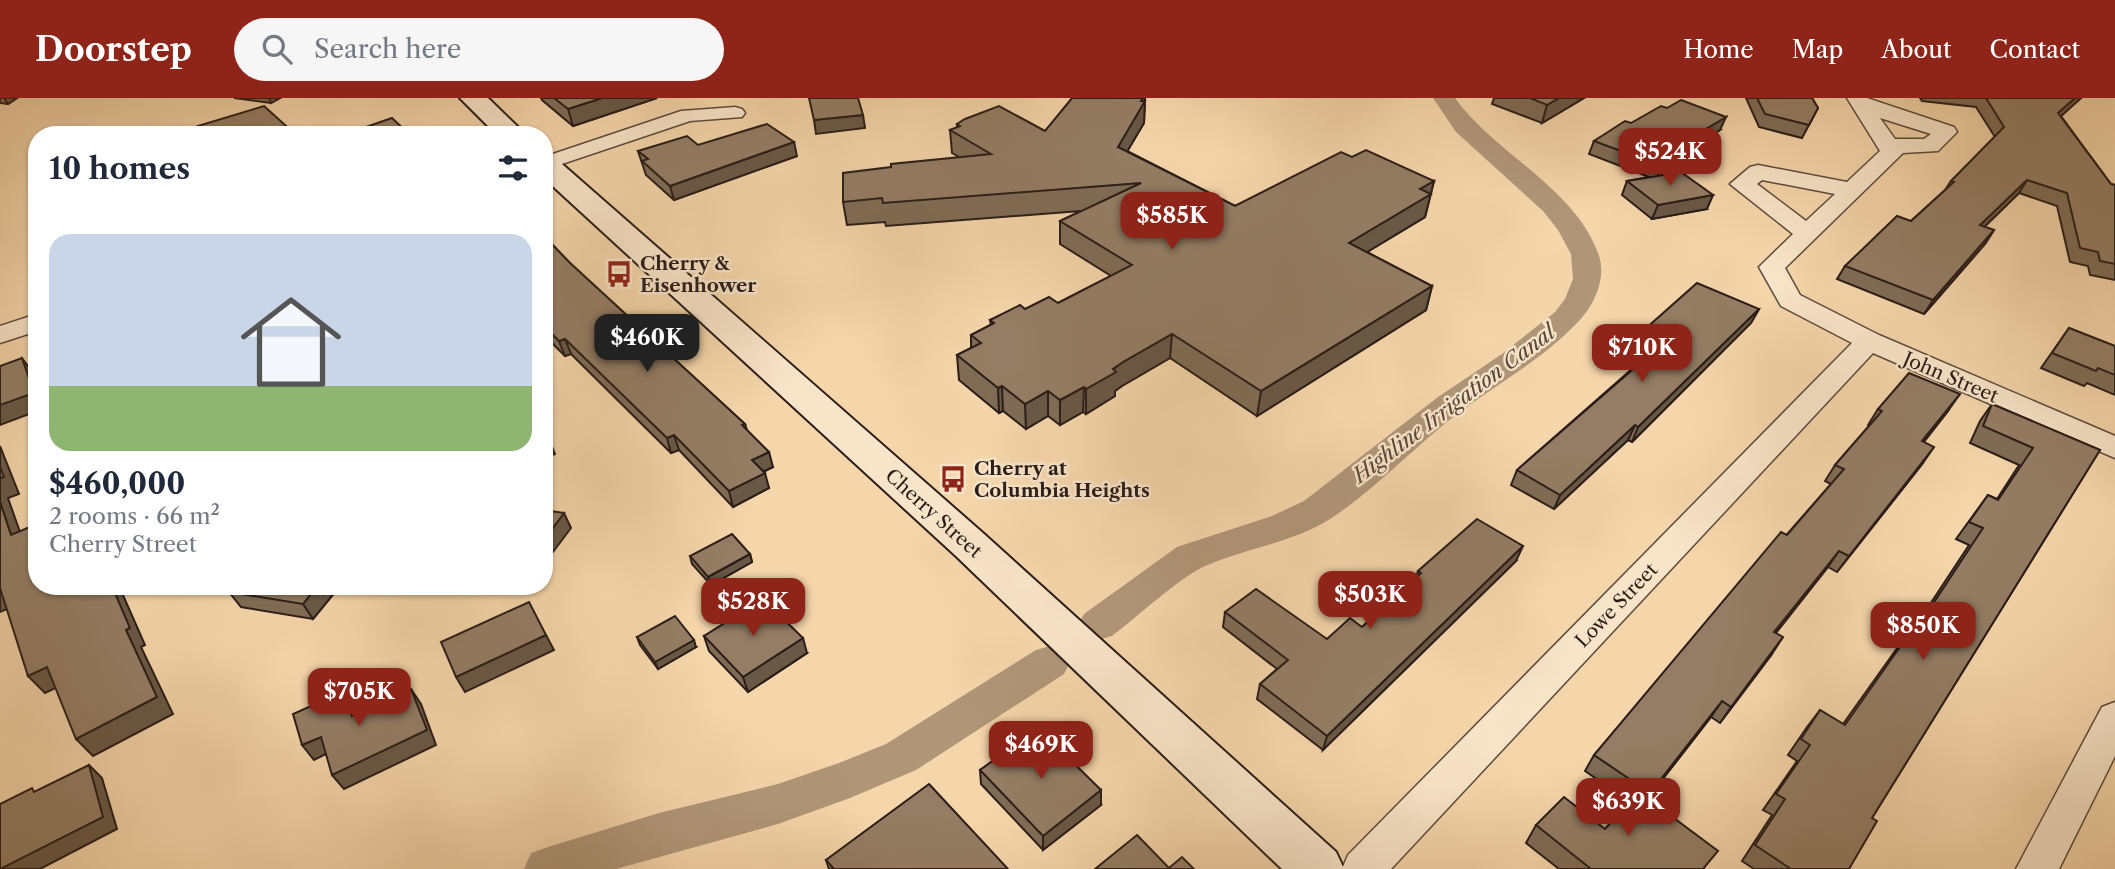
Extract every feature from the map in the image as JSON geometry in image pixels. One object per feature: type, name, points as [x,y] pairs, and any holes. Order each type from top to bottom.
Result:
[{"type":"main road","points":[[473,98],[503,126]]},
{"type":"main road","name":"Cherry Street","points":[[553,171],[979,554],[1318,869]]},
{"type":"street","points":[[1859,102],[1946,132],[1930,146],[1889,146]]},
{"type":"street","points":[[1852,190],[1758,172],[1742,184],[1807,233],[1892,152],[1859,102]]},
{"type":"street","points":[[553,161],[688,115],[735,113]]},
{"type":"street","name":"John Street","points":[[1807,233],[1772,267],[1790,300],[1869,341],[2115,448]]},
{"type":"street","points":[[0,335],[28,326]]},
{"type":"street","name":"Lowe Street","points":[[1363,869],[1869,341]]},
{"type":"street","points":[[2037,869],[2115,718]]},
{"type":"building","points":[[554,98],[602,98],[568,109]]},
{"type":"building","points":[[809,98],[858,98],[863,115],[814,120]]},
{"type":"building","points":[[1072,98],[1143,98],[1141,101],[1145,101],[1118,147],[1235,206],[1341,152],[1352,157],[1366,150],[1434,181],[1420,189],[1431,194],[1349,243],[1432,286],[1261,391],[1172,334],[1123,362],[1113,369],[1116,372],[1086,389],[1084,387],[1060,400],[1048,391],[1025,404],[1002,386],[998,388],[957,355],[981,343],[971,335],[994,323],[990,320],[1020,305],[1025,309],[1049,297],[1058,303],[1132,265],[1060,221],[1141,183],[883,203],[882,198],[843,202],[843,173],[891,167],[891,164],[991,154],[950,130],[960,126],[957,124],[965,119],[999,106],[1045,131]]},
{"type":"building","points":[[1530,98],[1559,98],[1547,105]]},
{"type":"building","points":[[1757,98],[1812,98],[1818,108],[1809,125],[1765,114]]},
{"type":"building","points":[[1986,98],[2075,98],[2058,113],[2111,184],[2115,185],[2115,264],[2100,261],[2098,252],[2080,248],[2067,193],[2027,180],[1980,225],[1994,230],[1933,300],[1845,266],[1897,216],[1911,221],[1954,182],[1951,181],[2004,127]]},
{"type":"building","points":[[1681,100],[1726,117],[1684,142],[1691,145],[1661,166],[1594,141],[1625,121],[1631,123],[1661,106],[1667,108]]},
{"type":"building","points":[[264,106],[286,126],[198,126]]},
{"type":"building","points":[[392,118],[400,126],[369,126]]},
{"type":"building","points":[[767,124],[794,142],[670,186],[642,161],[648,159],[638,151],[687,136],[698,145]]},
{"type":"building","points":[[1681,172],[1713,195],[1658,205],[1627,181]]},
{"type":"building","points":[[553,245],[745,424],[742,425],[769,452],[752,460],[765,473],[729,491],[674,435],[667,438],[565,339],[559,341],[553,335]]},
{"type":"building","points":[[1697,283],[1759,309],[1638,427],[1635,425],[1560,495],[1517,470],[1647,357],[1640,354],[1658,337],[1644,330]]},
{"type":"building","points":[[2069,328],[2115,346],[2115,375],[2098,368],[2096,371],[2052,353]]},
{"type":"building","points":[[22,358],[28,376],[28,395],[0,405],[0,366]]},
{"type":"building","points":[[1909,373],[1960,394],[1922,441],[1934,447],[1849,556],[1839,551],[1774,632],[1783,637],[1731,707],[1722,701],[1650,793],[1594,755],[1781,532],[1787,535],[1844,469],[1835,465],[1882,411],[1878,409]]},
{"type":"building","points":[[1992,404],[2100,450],[1872,818],[1877,821],[1849,869],[1791,869],[1755,845],[1785,799],[1776,794],[1810,745],[1801,739],[1820,710],[1845,725],[1914,627],[1917,628],[1983,528],[1969,522],[1988,495],[1998,500],[2033,448],[1983,426]]},
{"type":"building","points":[[0,502],[11,535],[28,528],[28,595],[116,595],[130,628],[126,630],[157,697],[76,739],[47,667],[28,676],[0,588]]},
{"type":"building","points":[[553,511],[564,513],[553,528]]},
{"type":"building","points":[[1477,519],[1523,546],[1327,736],[1260,684],[1288,660],[1225,612],[1256,589],[1327,639],[1350,618],[1362,627],[1421,573],[1418,571]]},
{"type":"building","points":[[732,534],[750,554],[708,577],[690,556]]},
{"type":"building","points":[[248,595],[310,595],[303,604]]},
{"type":"building","points":[[763,599],[803,638],[743,677],[704,636]]},
{"type":"building","points":[[529,602],[546,635],[456,677],[441,642]]},
{"type":"building","points":[[675,616],[694,640],[655,662],[637,637]]},
{"type":"building","points":[[411,689],[427,730],[332,775],[321,737],[302,745],[293,714],[344,691],[352,716]]},
{"type":"building","points":[[1038,728],[1101,790],[1043,836],[980,770]]},
{"type":"building","points":[[89,765],[103,817],[0,869],[0,804],[32,788],[34,792]]},
{"type":"building","points":[[929,784],[1008,869],[834,869],[826,860]]},
{"type":"building","points":[[1639,792],[1718,851],[1703,869],[1591,869],[1536,825],[1564,797],[1605,829]]},
{"type":"building","points":[[1137,835],[1169,868],[1182,857],[1194,869],[1095,869]]},
{"type":"waterway","name":"Highline Irrigation Canal","points":[[1098,625],[1190,557],[1285,525],[1317,510],[1449,404],[1513,361],[1566,318],[1579,300],[1587,279],[1585,254],[1570,228],[1552,205],[1464,127],[1444,98]]},
{"type":"waterway","name":"Highline Irrigation Canal","points":[[548,869],[659,834],[778,804],[850,779],[901,757],[1050,662]]},
{"type":"place","name":"Cherry & Eisenhower","points":[[619,274]]},
{"type":"place","name":"Cherry at Columbia Heights","points":[[953,479]]}]
